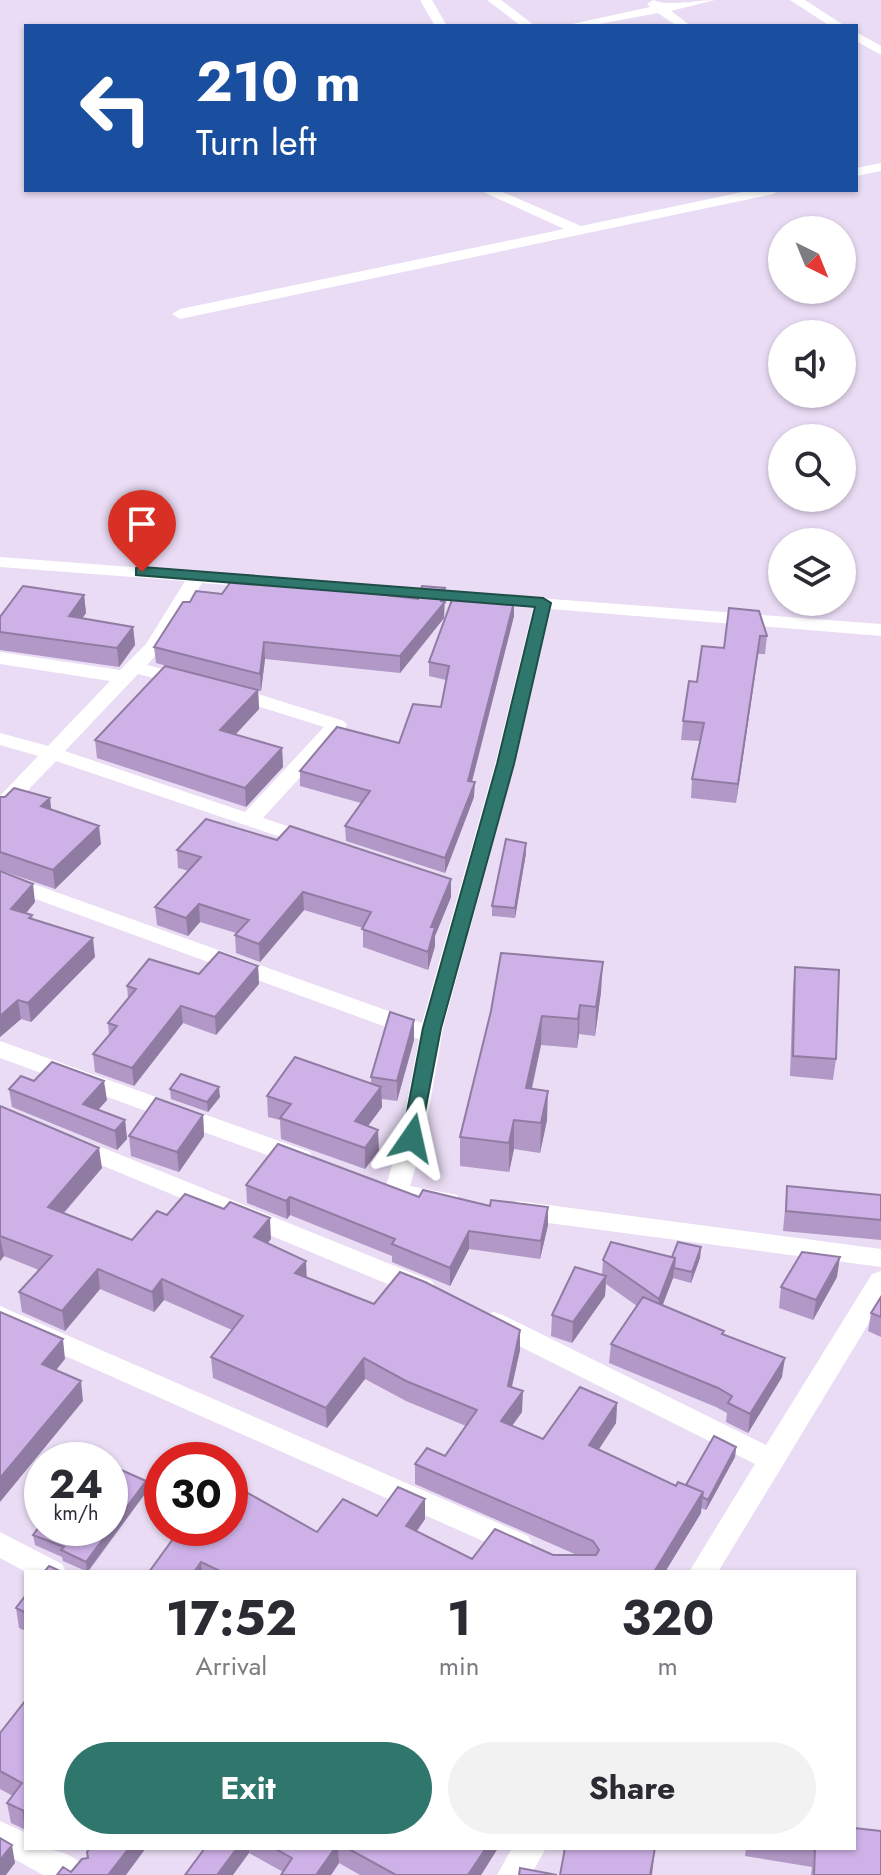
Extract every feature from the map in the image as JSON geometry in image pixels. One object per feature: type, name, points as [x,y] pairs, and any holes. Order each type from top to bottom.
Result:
[{"type":"street","points":[[426,0],[440,24]]},
{"type":"street","points":[[493,0],[526,24]]},
{"type":"street","points":[[646,0],[682,24]]},
{"type":"street","points":[[580,24],[709,0]]},
{"type":"street","points":[[796,0],[836,24]]},
{"type":"street","points":[[858,37],[881,51]]},
{"type":"street","points":[[858,172],[881,167]]},
{"type":"street","points":[[491,192],[578,230]]},
{"type":"street","points":[[180,314],[763,192]]},
{"type":"street","points":[[0,562],[881,630]]},
{"type":"street","points":[[0,808],[55,754],[153,647],[198,575]]},
{"type":"street","points":[[466,1203],[388,1190],[412,1138],[431,1035],[472,893],[483,835],[505,764],[543,603]]},
{"type":"street","points":[[0,658],[130,672],[248,696],[337,725],[249,820]]},
{"type":"street","points":[[0,739],[55,754],[329,848]]},
{"type":"street","points":[[0,879],[431,1035]]},
{"type":"street","points":[[443,884],[472,893]]},
{"type":"street","points":[[0,1049],[322,1166]]},
{"type":"street","points":[[58,1138],[449,1300]]},
{"type":"street","points":[[496,1207],[881,1258]]},
{"type":"street","points":[[704,1570],[881,1281]]},
{"type":"street","points":[[477,1314],[772,1460]]},
{"type":"street","points":[[0,1316],[538,1553]]},
{"type":"street","points":[[0,1544],[48,1570]]},
{"type":"street","points":[[0,1835],[24,1848]]},
{"type":"street","points":[[27,1850],[73,1875]]},
{"type":"street","points":[[513,1875],[529,1850]]},
{"type":"building","points":[[234,577],[418,599],[422,586],[445,588],[441,601],[445,602],[400,656],[264,642],[260,674],[154,647],[183,602],[190,602],[196,591],[222,594]]},
{"type":"building","points":[[23,586],[84,595],[69,616],[133,627],[117,648],[0,632],[0,617]]},
{"type":"building","points":[[453,597],[514,602],[468,781],[475,782],[445,858],[345,826],[370,791],[300,771],[337,727],[399,743],[413,704],[441,707],[449,666],[429,662]]},
{"type":"building","points":[[729,608],[759,611],[767,636],[760,636],[738,784],[692,779],[704,723],[683,721],[689,681],[697,682],[702,646],[724,648]]},
{"type":"building","points":[[165,666],[258,690],[220,730],[282,748],[245,788],[95,740]]},
{"type":"building","points":[[14,788],[50,798],[41,806],[99,826],[53,870],[0,852],[0,797],[5,797]]},
{"type":"building","points":[[206,819],[277,840],[290,826],[451,879],[431,927],[435,927],[428,952],[362,929],[371,912],[303,892],[259,944],[235,935],[249,920],[199,904],[186,918],[155,907],[201,857],[177,850]]},
{"type":"building","points":[[506,839],[526,843],[515,908],[492,906]]},
{"type":"building","points":[[0,871],[33,884],[11,909],[32,915],[29,918],[93,938],[28,1003],[18,1000],[0,1016]]},
{"type":"building","points":[[219,952],[258,966],[215,1017],[181,1006],[132,1068],[93,1054],[117,1026],[108,1023],[136,989],[127,986],[149,959],[199,974]]},
{"type":"building","points":[[501,953],[603,962],[596,1007],[580,1005],[578,1019],[542,1016],[526,1088],[548,1091],[541,1123],[514,1120],[509,1143],[460,1137],[491,1011]]},
{"type":"building","points":[[795,967],[839,970],[836,1059],[793,1056]]},
{"type":"building","points":[[390,1012],[414,1020],[397,1081],[371,1077]]},
{"type":"building","points":[[295,1057],[381,1087],[355,1121],[378,1130],[365,1148],[280,1118],[291,1104],[267,1096]]},
{"type":"building","points":[[52,1062],[104,1081],[83,1104],[125,1120],[115,1131],[9,1089],[21,1076],[34,1081]]},
{"type":"building","points":[[181,1074],[219,1087],[207,1102],[170,1089]]},
{"type":"building","points":[[156,1098],[203,1115],[177,1152],[129,1136]]},
{"type":"building","points":[[0,1106],[99,1148],[48,1207],[132,1240],[157,1211],[167,1215],[185,1194],[224,1209],[230,1202],[270,1218],[254,1237],[306,1261],[295,1273],[374,1304],[400,1272],[425,1282],[520,1330],[508,1386],[523,1391],[501,1421],[543,1439],[580,1387],[617,1403],[589,1445],[676,1486],[678,1482],[703,1492],[655,1570],[218,1570],[201,1562],[195,1570],[150,1570],[168,1546],[248,1546],[248,1493],[317,1532],[343,1499],[377,1516],[398,1487],[425,1499],[406,1526],[472,1559],[495,1529],[553,1555],[596,1555],[599,1550],[593,1541],[415,1464],[427,1448],[445,1456],[477,1410],[406,1381],[364,1358],[326,1408],[211,1357],[243,1316],[162,1279],[152,1292],[98,1269],[62,1311],[19,1292],[52,1256],[0,1236]]},
{"type":"building","points":[[278,1144],[419,1197],[423,1190],[490,1206],[491,1200],[548,1207],[541,1241],[469,1231],[450,1268],[392,1244],[395,1239],[290,1197],[286,1201],[246,1185]]},
{"type":"building","points":[[787,1186],[881,1195],[881,1220],[786,1211]]},
{"type":"building","points":[[611,1242],[675,1258],[659,1299],[603,1260]]},
{"type":"building","points":[[678,1242],[701,1247],[692,1272],[674,1268],[675,1258],[672,1257]]},
{"type":"building","points":[[802,1252],[840,1257],[816,1300],[781,1287]]},
{"type":"building","points":[[575,1267],[606,1276],[573,1322],[552,1315]]},
{"type":"building","points":[[643,1297],[724,1331],[722,1334],[785,1358],[750,1414],[728,1403],[732,1396],[718,1388],[611,1344]]},
{"type":"building","points":[[881,1297],[881,1317],[871,1313]]},
{"type":"building","points":[[0,1312],[63,1339],[42,1364],[81,1381],[30,1442],[24,1442],[24,1449],[0,1478]]},
{"type":"building","points":[[714,1436],[736,1447],[708,1500],[702,1497],[703,1492],[686,1485]]},
{"type":"building","points":[[128,1473],[144,1480],[128,1505]]},
{"type":"building","points":[[61,1546],[98,1546],[86,1562],[61,1550],[64,1547]]},
{"type":"building","points":[[24,1598],[24,1612],[16,1608]]},
{"type":"building","points":[[24,1703],[24,1811],[7,1803],[22,1783],[0,1771],[0,1733]]},
{"type":"building","points":[[856,1828],[881,1831],[881,1875],[814,1875],[815,1850],[856,1850]]},
{"type":"building","points":[[0,1838],[12,1845],[0,1860]]},
{"type":"building","points":[[127,1850],[108,1875],[57,1875],[63,1867],[71,1872],[82,1859],[88,1858],[87,1852]]},
{"type":"building","points":[[204,1850],[236,1850],[217,1875],[185,1875]]},
{"type":"building","points":[[278,1850],[334,1850],[316,1875],[281,1875],[292,1858]]},
{"type":"building","points":[[351,1850],[485,1850],[468,1875],[396,1875]]},
{"type":"building","points":[[565,1850],[655,1850],[650,1875],[560,1875]]},
{"type":"building","points":[[520,1868],[557,1875],[519,1875]]},
{"type":"route","points":[[142,572],[543,603],[505,764],[483,835],[472,893],[432,1028],[412,1138]]}]
